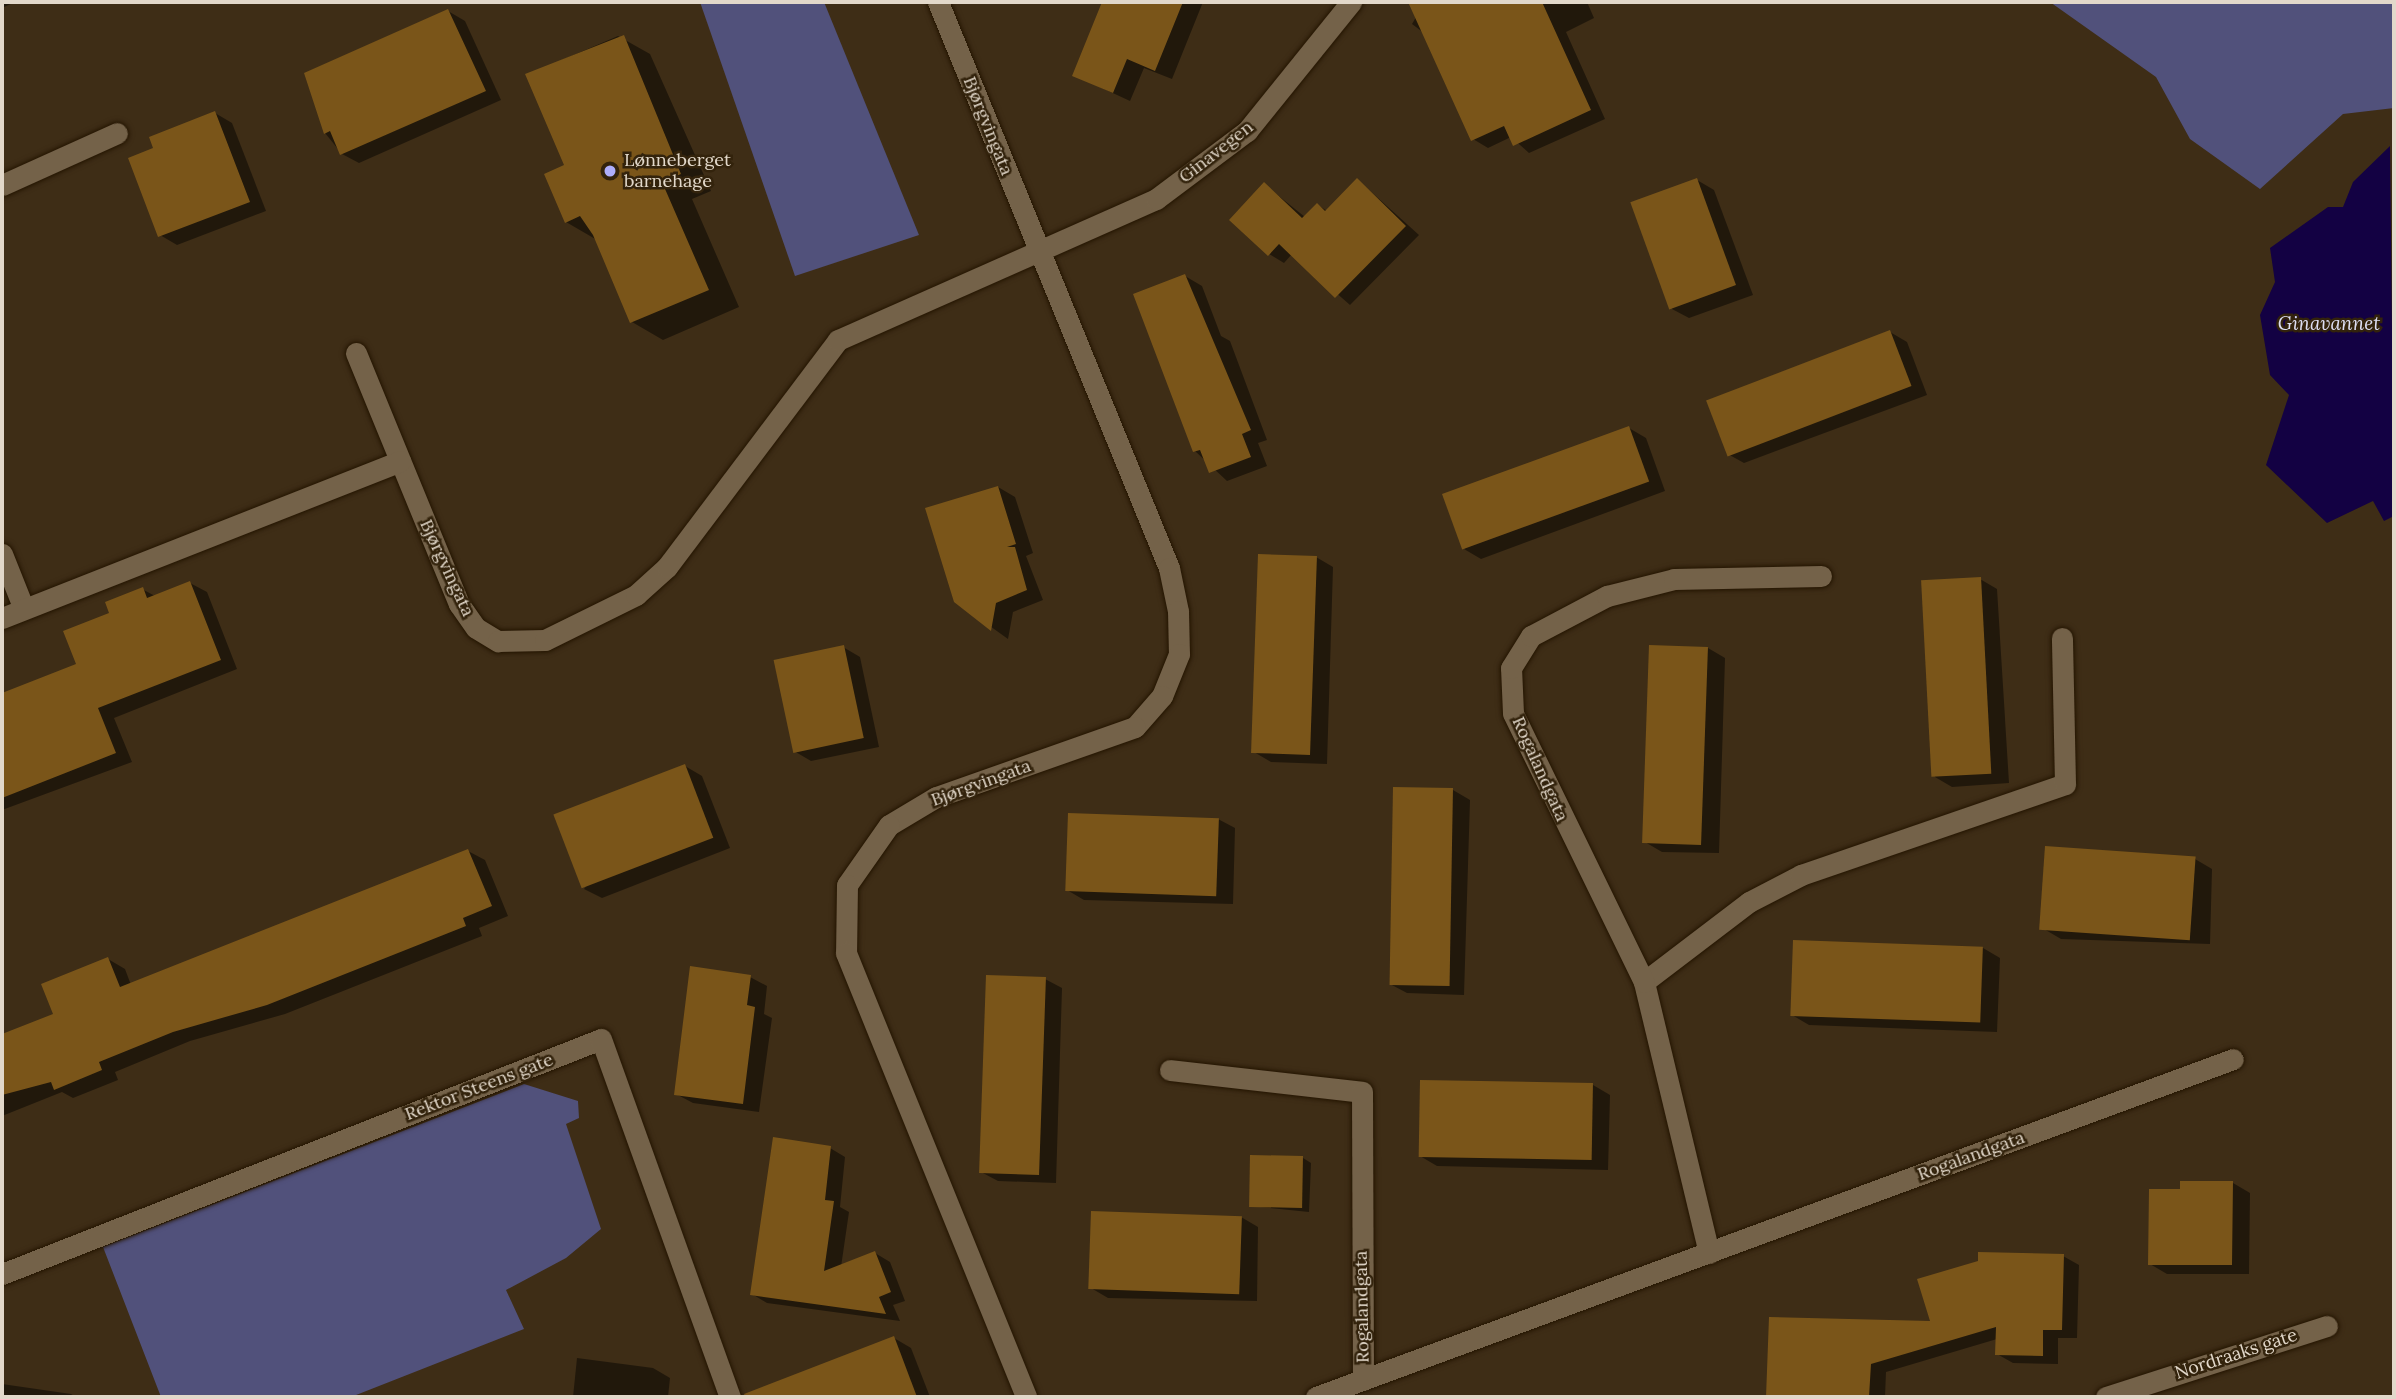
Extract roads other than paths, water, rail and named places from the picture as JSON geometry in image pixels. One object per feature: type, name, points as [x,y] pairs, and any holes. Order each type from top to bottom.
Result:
[{"type":"street","name":"Bjørgvingata","points":[[938,2],[1169,568],[1179,654],[1162,696],[1135,727],[974,782],[889,825],[865,850],[847,885],[843,918],[845,953],[1026,1397]]},
{"type":"street","name":"Ginavegen","points":[[1038,250],[1156,199],[1247,131],[1351,2]]},
{"type":"street","points":[[2,185],[117,133]]},
{"type":"street","name":"Bjørgvingata","points":[[356,353],[459,604],[476,628],[522,646],[545,640],[636,595],[667,567],[838,340],[1038,250]]},
{"type":"street","points":[[2,618],[400,461]]},
{"type":"street","points":[[2,554],[24,609]]},
{"type":"street","name":"Rogalandgata","points":[[1709,1253],[1644,982],[1518,724],[1511,668],[1531,636],[1607,596],[1674,579],[1821,576]]},
{"type":"street","points":[[1644,982],[1749,902],[1801,875],[2065,784],[2062,638]]},
{"type":"street","name":"Rektor Steens gate","points":[[2,1274],[601,1039],[730,1397]]},
{"type":"street","name":"Rogalandgata","points":[[1316,1397],[2233,1059]]},
{"type":"street","name":"Rogalandgata","points":[[1170,1070],[1362,1092],[1363,1380]]},
{"type":"street","name":"Nordraaks gate","points":[[2106,1397],[2327,1326]]},
{"type":"water","name":"Ginavannet","points":[[2390,146],[2394,516],[2384,521],[2373,501],[2327,523],[2266,465],[2289,395],[2270,375],[2260,315],[2275,282],[2270,248],[2328,207],[2343,207],[2353,182]]},
{"type":"place","name":"Lønneberget barnehage","points":[[610,171]]}]
